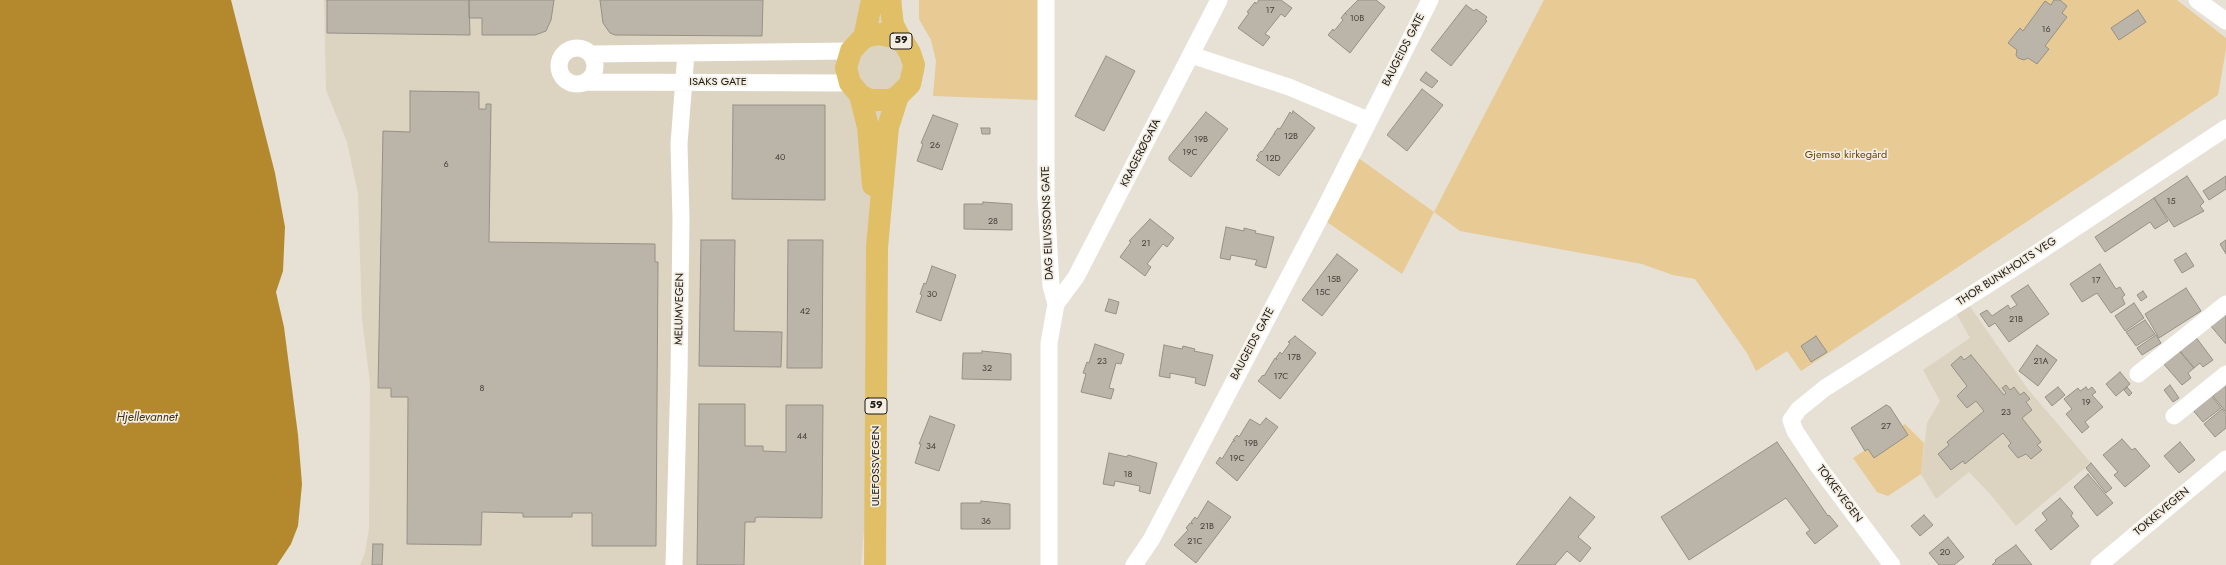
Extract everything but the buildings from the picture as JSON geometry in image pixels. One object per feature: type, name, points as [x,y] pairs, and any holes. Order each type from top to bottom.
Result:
[{"type":"main road","name":"59","points":[[855,89],[846,68],[857,45],[872,0]]},
{"type":"main road","name":"59","points":[[890,0],[893,25],[910,53],[914,65],[914,73],[910,84],[898,96]]},
{"type":"main road","name":"59","points":[[857,45],[880,34],[896,38],[902,42]]},
{"type":"main road","points":[[855,89],[870,100],[880,101],[898,96]]},
{"type":"main road","name":"ULEFOSSVEGEN","points":[[855,89],[868,127],[877,247],[875,565]]},
{"type":"main road","name":"ULEFOSSVEGEN","points":[[877,247],[888,127],[898,96]]},
{"type":"street","name":"DAG EILIVSSONS GATE","points":[[1046,0],[1046,196],[1051,286],[1056,304],[1049,343],[1049,565]]},
{"type":"street","name":"KRAGERØGATA","points":[[1056,304],[1076,277],[1220,0]]},
{"type":"street","name":"BAUGEIDS GATE","points":[[1134,565],[1151,540],[1325,208],[1368,120],[1430,0]]},
{"type":"street","points":[[2197,0],[2226,21]]},
{"type":"street","name":"ISAKS GATE","points":[[855,89],[682,82],[586,82],[580,84],[566,81],[559,73],[559,61],[566,51],[574,48],[584,49],[591,54],[686,53],[857,45]]},
{"type":"street","name":"MELUMVEGEN","points":[[674,565],[681,219],[679,144],[682,82],[686,53]]},
{"type":"street","points":[[586,82],[591,78],[595,70],[595,61],[591,54]]},
{"type":"street","points":[[1191,56],[1289,87],[1368,120]]},
{"type":"street","name":"THOR BUNKHOLTS VEG","points":[[1791,420],[1799,409],[1825,388],[2031,257],[2226,128]]},
{"type":"street","points":[[2138,374],[2226,304]]},
{"type":"street","points":[[2174,416],[2226,374]]},
{"type":"street","name":"TOKKEVEGEN","points":[[1791,420],[1795,431],[1818,466],[1892,565]]},
{"type":"street","name":"TOKKEVEGEN","points":[[2099,565],[2226,459]]},
{"type":"shaded area","points":[[324,0],[902,0],[902,84],[861,565],[360,565],[365,553],[369,528],[370,383],[362,319],[358,194],[347,142],[326,90]]},
{"type":"shaded area","points":[[1969,305],[2027,388],[2091,463],[2016,526],[1991,495],[1969,472],[1936,499],[1921,474],[1927,423],[1940,401],[1923,370],[1970,338],[1956,313]]},
{"type":"green space","points":[[919,0],[1046,0],[1039,100],[933,96],[936,61],[931,40],[919,19]]},
{"type":"green space","name":"Gjemsø kirkegård","points":[[1544,0],[2177,0],[2226,38],[2226,49],[2218,95],[1801,371],[1787,351],[1756,371],[1747,353],[1695,279],[1673,275],[1642,264],[1460,231],[1434,212]]},
{"type":"green space","points":[[1357,157],[1434,212],[1402,274],[1324,220]]},
{"type":"green space","points":[[1905,424],[1924,443],[1921,474],[1888,496],[1877,492],[1853,458]]},
{"type":"water","name":"Hjellevannet","points":[[0,0],[231,0],[275,173],[285,227],[283,271],[276,292],[284,327],[298,435],[302,484],[298,526],[291,544],[277,565],[0,565]]}]
